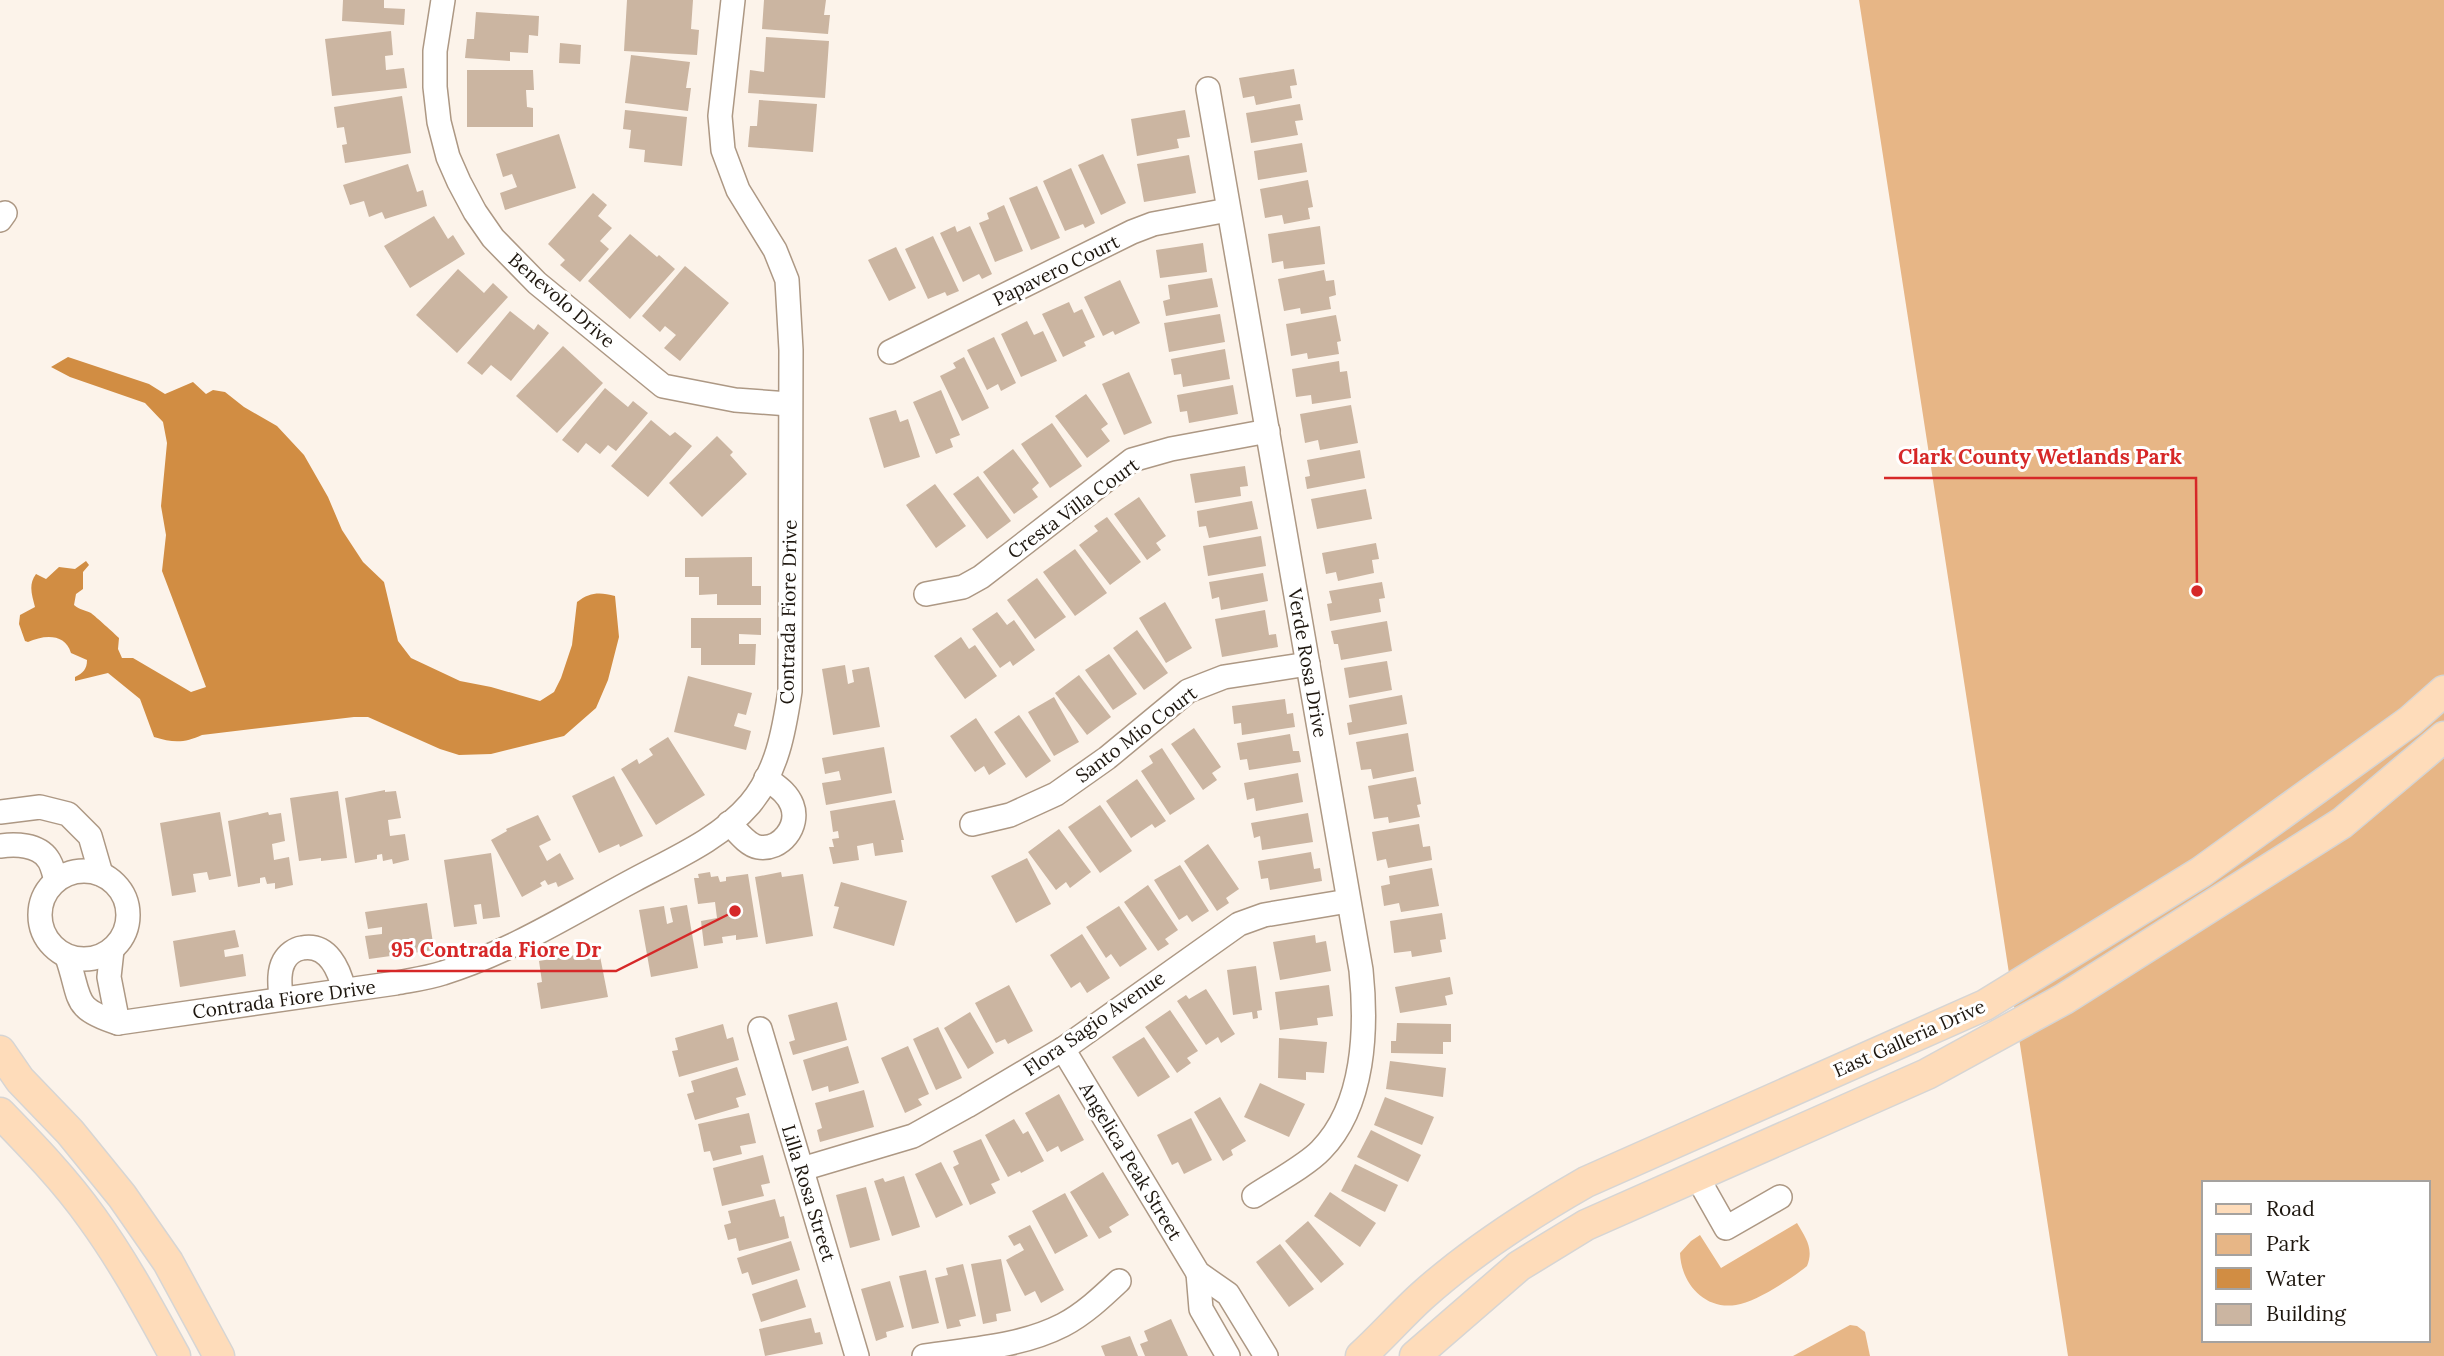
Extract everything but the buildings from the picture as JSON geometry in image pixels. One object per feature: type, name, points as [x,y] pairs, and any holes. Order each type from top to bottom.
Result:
[{"type":"main road","name":"East Galleria Drive","points":[[1361,1356],[1422,1296],[1528,1215],[1586,1182],[1984,1005],[2201,872],[2410,721],[2444,691]]},
{"type":"main road","name":"East Galleria Drive","points":[[1415,1356],[1519,1266],[1586,1224],[1927,1074],[2064,999],[2342,823],[2444,737]]},
{"type":"main road","points":[[0,1051],[20,1080],[70,1132],[122,1196],[168,1262],[219,1356]]},
{"type":"main road","points":[[0,1112],[42,1157],[91,1217],[132,1278],[175,1356]]},
{"type":"main road","points":[[1680,1139],[1696,1175]]},
{"type":"street","name":"Benevolo Drive","points":[[443,0],[435,51],[439,122],[448,157],[459,183],[493,238],[537,283],[663,386],[735,400],[789,404]]},
{"type":"street","name":"Contrada Fiore Drive","points":[[118,1023],[396,983],[441,974],[505,949],[696,846],[729,823],[750,804],[766,778],[775,762],[784,734],[790,691],[790,350],[787,280],[775,250],[738,190],[723,150],[720,116],[733,0]]},
{"type":"street","name":"Verde Rosa Drive","points":[[1208,89],[1361,970],[1365,1009],[1363,1047],[1355,1085],[1341,1121],[1320,1151],[1254,1196]]},
{"type":"street","name":"Papavero Court","points":[[891,352],[1132,232],[1153,224],[1228,210]]},
{"type":"street","name":"Cresta Villa Court","points":[[926,594],[964,587],[981,577],[1132,460],[1153,452],[1268,432]]},
{"type":"street","name":"Santo Mio Court","points":[[972,824],[1010,815],[1056,794],[1107,758],[1188,691],[1224,677],[1308,664]]},
{"type":"street","points":[[729,823],[756,847],[768,847],[786,838],[792,827],[793,807],[782,790],[766,778]]},
{"type":"street","points":[[56,880],[48,858],[36,849],[8,845],[7,811],[40,807],[68,814],[90,836],[101,874]]},
{"type":"street","points":[[78,871],[101,874],[119,888],[128,909],[126,932],[112,950],[90,960],[68,957],[49,943],[40,922],[42,899],[56,880],[78,871]]},
{"type":"street","name":"Flora Sagio Avenue","points":[[802,1170],[913,1136],[1063,1049],[1212,940],[1239,924],[1264,915],[1348,901]]},
{"type":"street","points":[[281,999],[280,981],[285,959],[299,948],[313,947],[324,952],[340,974],[344,990]]},
{"type":"street","points":[[68,957],[80,1004],[95,1016],[118,1023],[109,977],[112,950]]},
{"type":"street","name":"Lilla Rosa Street","points":[[760,1030],[857,1356]]},
{"type":"street","name":"Angelica Peak Street","points":[[1063,1049],[1198,1273],[1228,1294],[1266,1356]]},
{"type":"street","points":[[1696,1175],[1726,1228],[1780,1197]]},
{"type":"street","name":"Angelica Peak Street","points":[[1198,1273],[1201,1309],[1228,1356]]},
{"type":"street","points":[[924,1356],[1026,1340],[1064,1325],[1119,1281]]},
{"type":"green space","points":[[1859,0],[2444,0],[2444,1356],[2068,1356]]},
{"type":"green space","points":[[1797,1223],[1809,1249],[1807,1266],[1763,1295],[1744,1303],[1724,1305],[1704,1299],[1690,1284],[1681,1264],[1680,1253],[1700,1235],[1721,1268]]},
{"type":"green space","points":[[1850,1325],[1865,1332],[1870,1356],[1793,1356]]},
{"type":"water","points":[[68,357],[149,384],[165,394],[193,382],[206,394],[213,390],[225,392],[244,407],[277,426],[304,455],[328,497],[342,530],[363,562],[384,582],[398,641],[411,658],[460,681],[540,701],[554,692],[561,678],[572,645],[577,602],[595,594],[615,596],[619,637],[608,680],[596,708],[564,736],[491,754],[459,755],[368,717],[202,735],[184,741],[154,737],[140,699],[108,673],[75,681],[75,677],[85,668],[87,660],[71,653],[64,642],[53,637],[25,641],[19,624],[20,615],[35,607],[31,586],[36,574],[46,579],[59,567],[75,569],[86,561],[89,565],[83,572],[83,589],[76,594],[74,605],[91,613],[119,638],[118,649],[122,658],[133,658],[191,692],[206,687],[162,571],[166,535],[161,506],[167,443],[163,422],[145,403],[70,377],[51,367]]},
{"type":"place","name":"Clark County Wetlands Park","points":[[2197,591]]},
{"type":"place","name":"95 Contrada Fiore Dr","points":[[735,911]]}]
